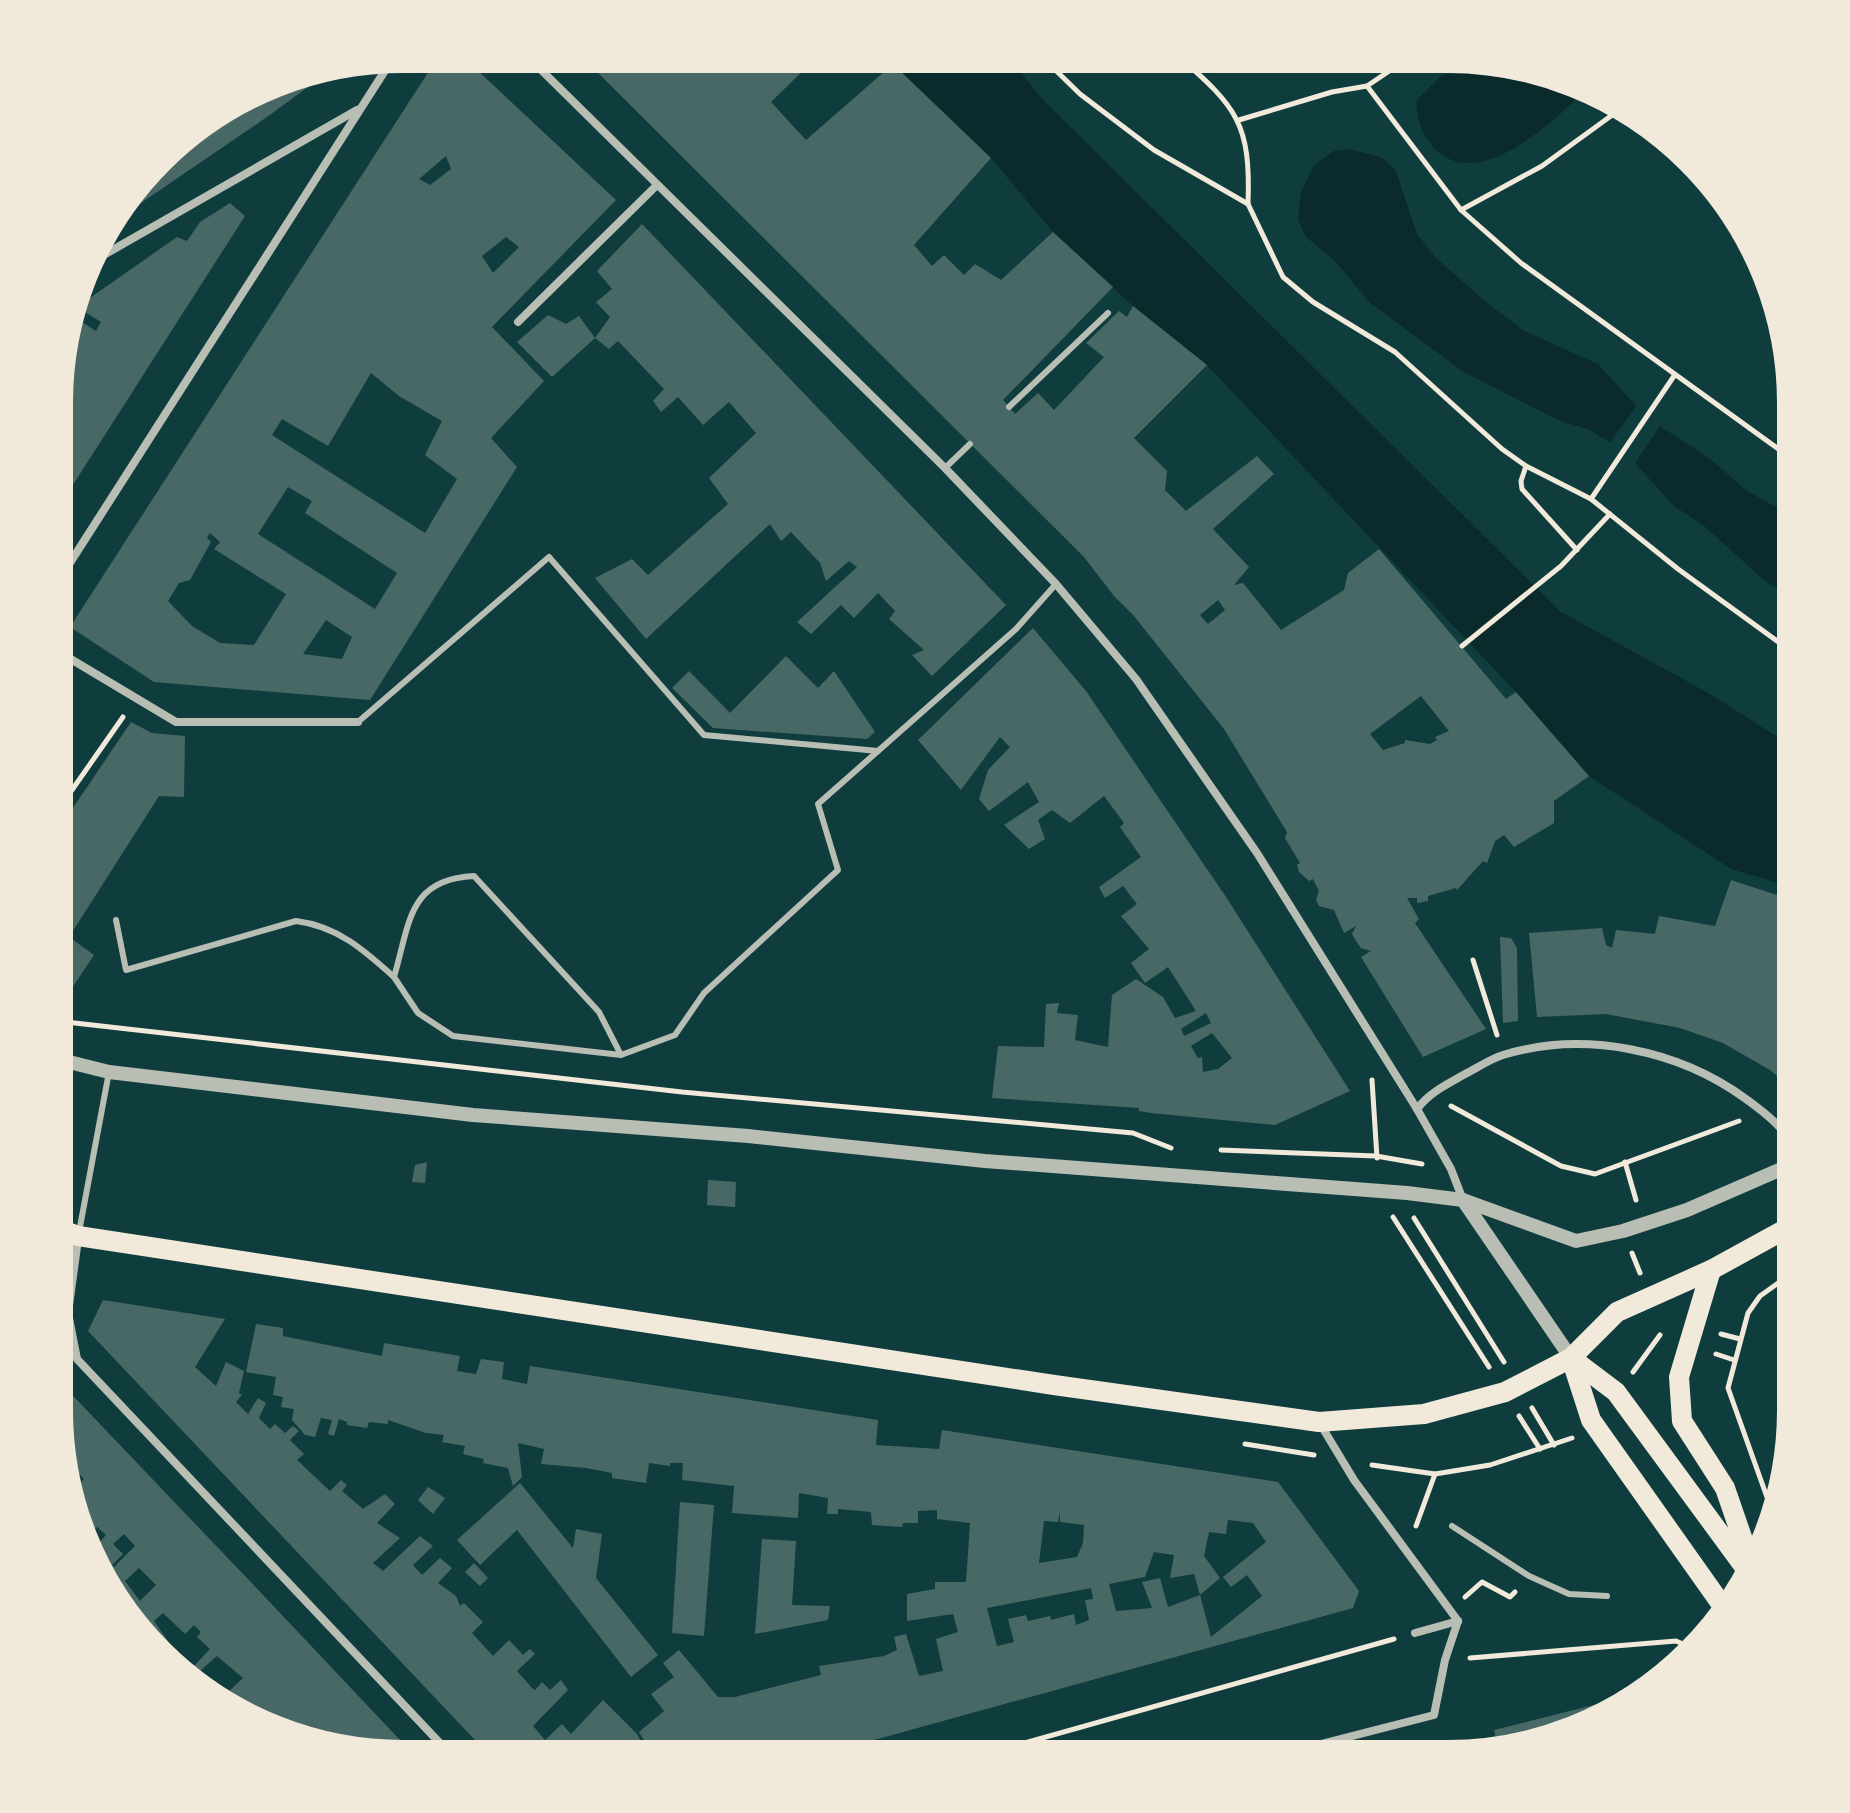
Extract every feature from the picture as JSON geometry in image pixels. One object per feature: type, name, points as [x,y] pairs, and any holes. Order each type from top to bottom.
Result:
[{"type":"main road","points":[[68,1232],[1070,1388],[1319,1422],[1424,1414],[1512,1389],[1571,1358],[1617,1312],[1711,1270],[1782,1231]]},
{"type":"main road","points":[[1711,1270],[1679,1377],[1682,1421],[1725,1488],[1747,1558]]},
{"type":"main road","points":[[1571,1358],[1616,1392],[1744,1563]]},
{"type":"main road","points":[[1571,1358],[1591,1420],[1720,1603]]},
{"type":"street","points":[[539,68],[945,468],[1056,584],[1136,679],[1257,853],[1417,1109],[1451,1169],[1463,1200],[1571,1358]]},
{"type":"street","points":[[68,566],[386,69]]},
{"type":"street","points":[[103,256],[358,110]]},
{"type":"street","points":[[518,322],[657,185]]},
{"type":"street","points":[[68,658],[176,722],[358,722]]},
{"type":"street","points":[[1417,1109],[1429,1094],[1502,1055],[1566,1046],[1654,1054],[1719,1080],[1764,1112],[1782,1132]]},
{"type":"street","points":[[68,1062],[109,1072],[473,1115],[733,1135],[985,1161],[1397,1192],[1463,1200],[1576,1241],[1623,1231],[1687,1210],[1782,1169]]},
{"type":"street","points":[[78,1236],[68,1313],[77,1359],[442,1745]]},
{"type":"street","points":[[1319,1422],[1354,1480],[1408,1548],[1458,1621]]},
{"type":"street","points":[[1415,1633],[1458,1621]]},
{"type":"street","points":[[1317,1745],[1434,1715],[1445,1660],[1458,1621]]},
{"type":"lane","points":[[1009,407],[1108,313]]},
{"type":"lane","points":[[945,468],[970,444]]},
{"type":"lane","points":[[358,722],[549,557],[704,735],[878,751]]},
{"type":"lane","points":[[116,920],[126,970],[296,921],[325,925],[367,952],[394,977],[418,1013],[453,1036],[621,1055],[675,1035],[704,993],[838,870],[818,804],[1016,629],[1056,584]]},
{"type":"lane","points":[[394,977],[417,898],[446,877],[474,876],[599,1012],[621,1055]]},
{"type":"lane","points":[[78,1236],[109,1072]]},
{"type":"lane","points":[[1452,1526],[1529,1576],[1569,1594],[1607,1596]]},
{"type":"path","points":[[1053,68],[1080,94],[1154,150],[1248,204]]},
{"type":"path","points":[[1192,68],[1212,86],[1239,120],[1250,166],[1248,204],[1283,277],[1313,302],[1395,352],[1502,449],[1526,466],[1591,499],[1678,569],[1782,645]]},
{"type":"path","points":[[1239,120],[1332,92],[1367,86],[1394,68]]},
{"type":"path","points":[[1367,86],[1461,210],[1521,263],[1782,452]]},
{"type":"path","points":[[1461,210],[1542,166],[1615,113]]},
{"type":"path","points":[[1591,499],[1674,376]]},
{"type":"path","points":[[1526,466],[1522,489],[1577,550]]},
{"type":"path","points":[[1462,646],[1561,566],[1610,514]]},
{"type":"path","points":[[68,796],[135,699]]},
{"type":"path","points":[[1473,960],[1502,1055]]},
{"type":"path","points":[[68,1022],[682,1092],[1133,1133],[1173,1148]]},
{"type":"path","points":[[1369,1036],[1376,1156]]},
{"type":"path","points":[[1429,1094],[1561,1166],[1595,1174],[1764,1112]]},
{"type":"path","points":[[1219,1150],[1376,1156],[1451,1169]]},
{"type":"path","points":[[1344,1154],[1403,1228],[1512,1389],[1554,1445],[1490,1465],[1435,1474],[1408,1548]]},
{"type":"path","points":[[1397,1192],[1512,1389],[1540,1449]]},
{"type":"path","points":[[1769,1502],[1728,1388],[1748,1313],[1760,1296],[1782,1280]]},
{"type":"path","points":[[1482,1582],[1510,1597]]},
{"type":"path","points":[[1017,1745],[1415,1633]]},
{"type":"path","points":[[1445,1660],[1676,1641],[1686,1645]]},
{"type":"water","points":[[895,68],[1017,68],[1042,99],[1561,612],[1710,694],[1782,740],[1782,884],[1731,869],[1589,776],[1516,692],[1207,365],[1133,306],[1053,232],[991,158]]},
{"type":"water","points":[[1463,69],[1512,74],[1579,96],[1537,133],[1495,158],[1474,163],[1454,161],[1436,150],[1419,121],[1417,100],[1441,76]]},
{"type":"water","points":[[1348,149],[1381,157],[1396,171],[1417,234],[1436,258],[1487,303],[1524,331],[1598,364],[1647,418],[1708,457],[1747,491],[1782,510],[1782,592],[1764,580],[1703,525],[1674,506],[1625,452],[1590,430],[1558,420],[1464,372],[1370,303],[1336,262],[1305,236],[1298,219],[1301,192],[1314,165],[1334,151]]},
{"type":"pier","points":[[1638,403],[1662,423],[1633,466],[1608,446]]},
{"type":"building","points":[[431,68],[475,68],[616,200],[492,327],[544,381],[491,438],[517,467],[370,700],[154,682],[70,627]],"holes":[[[446,156],[451,169],[430,185],[419,179]],[[506,237],[519,247],[493,273],[482,256]],[[371,373],[399,396],[442,421],[425,455],[457,479],[425,533],[272,435],[282,419],[328,446]],[[288,487],[312,501],[305,513],[397,573],[375,609],[258,534]],[[210,533],[220,542],[214,549],[286,594],[254,645],[220,643],[192,626],[168,601],[179,583],[190,580],[211,542],[207,538]],[[326,620],[352,637],[342,659],[303,654]]]},
{"type":"building","points":[[593,68],[806,68],[771,102],[806,140],[888,68],[897,68],[991,158],[914,245],[932,266],[944,255],[964,275],[975,264],[1001,280],[1053,232],[1113,287],[1003,400],[1015,414],[1038,393],[1054,410],[1104,357],[1086,343],[1119,311],[1127,317],[1133,306],[1207,365],[1134,438],[1167,471],[1165,490],[1186,511],[1257,456],[1274,474],[1213,529],[1249,567],[1234,585],[1243,583],[1281,630],[1344,590],[1348,573],[1379,549],[1506,699],[1516,692],[1589,776],[1554,801],[1554,823],[1514,847],[1504,835],[1495,841],[1487,863],[1483,861],[1457,890],[1428,896],[1428,901],[1417,903],[1417,898],[1407,898],[1419,919],[1415,923],[1486,1029],[1423,1057],[1361,957],[1371,951],[1361,948],[1356,941],[1352,934],[1356,926],[1344,933],[1334,910],[1319,906],[1316,900],[1319,891],[1313,879],[1309,881],[1299,872],[1297,865],[1300,863],[1285,838],[1287,832],[1224,729],[1134,616],[1084,557]],"holes":[[[1218,600],[1225,610],[1208,624],[1200,615]],[[1421,696],[1449,731],[1435,737],[1437,740],[1430,744],[1405,740],[1405,743],[1383,750],[1370,734]]]},
{"type":"building","points":[[320,78],[129,211],[166,166],[199,137],[255,103]]},
{"type":"building","points":[[230,203],[245,216],[68,493],[68,403],[74,338],[78,320],[96,331],[101,322],[81,310],[84,302],[177,237],[187,241],[200,222]]},
{"type":"building","points":[[642,224],[1006,605],[932,676],[912,655],[924,650],[889,619],[895,611],[878,593],[854,618],[841,605],[811,634],[797,622],[857,567],[849,561],[826,581],[820,563],[791,532],[781,541],[770,524],[646,639],[595,578],[632,559],[648,575],[728,504],[709,478],[756,433],[729,402],[703,425],[678,397],[661,412],[653,401],[664,389],[618,341],[609,349],[595,338],[610,317],[596,302],[612,289],[597,271]]},
{"type":"building","points":[[548,315],[566,324],[579,316],[595,338],[552,377],[517,342]]},
{"type":"building","points":[[1033,628],[1086,691],[1226,897],[1350,1091],[1275,1125],[1151,1113],[1139,1111],[1139,1108],[992,1098],[998,1046],[1044,1047],[1046,1004],[1059,1003],[1057,1013],[1078,1015],[1075,1040],[1108,1047],[1112,995],[1136,979],[1163,997],[1175,1018],[1196,1011],[1168,967],[1145,983],[1131,963],[1149,949],[1121,916],[1137,904],[1123,886],[1105,898],[1099,887],[1141,857],[1120,827],[1124,823],[1104,796],[1070,823],[1052,810],[1038,820],[1045,839],[1029,849],[1004,825],[1039,802],[1028,782],[989,811],[979,799],[988,770],[1010,747],[1000,737],[961,790],[918,740]],"holes":[[[1206,1013],[1211,1023],[1184,1036],[1181,1029]],[[1212,1033],[1232,1058],[1218,1069],[1203,1072],[1202,1057],[1198,1058],[1191,1046]]]},
{"type":"building","points":[[786,656],[818,688],[834,671],[875,732],[867,739],[713,728],[672,688],[689,671],[730,713]]},
{"type":"building","points":[[131,722],[152,733],[185,736],[184,797],[159,796],[69,937],[94,955],[68,994],[68,815]]},
{"type":"building","points":[[1731,880],[1782,897],[1782,1080],[1723,1043],[1680,1028],[1606,1014],[1537,1017],[1529,933],[1602,928],[1606,945],[1612,948],[1616,930],[1655,934],[1659,916],[1715,926]]},
{"type":"building","points":[[1500,937],[1511,938],[1517,948],[1518,1021],[1503,1023]]},
{"type":"building","points":[[427,1162],[425,1183],[412,1182],[415,1165]]},
{"type":"building","points":[[708,1180],[736,1182],[735,1207],[707,1205]]},
{"type":"building","points":[[103,1300],[225,1319],[195,1367],[216,1386],[226,1362],[244,1371],[239,1393],[242,1395],[236,1402],[248,1414],[258,1398],[266,1403],[259,1418],[270,1429],[275,1424],[285,1433],[293,1426],[299,1431],[290,1440],[304,1454],[297,1460],[330,1491],[341,1480],[347,1485],[342,1491],[363,1509],[385,1494],[395,1504],[377,1523],[400,1538],[373,1563],[383,1571],[420,1536],[433,1546],[413,1565],[422,1575],[440,1558],[452,1568],[438,1583],[456,1596],[460,1606],[464,1603],[483,1622],[472,1633],[493,1656],[509,1640],[523,1655],[530,1649],[535,1654],[517,1671],[532,1688],[535,1690],[542,1682],[550,1690],[561,1680],[568,1690],[533,1726],[545,1740],[562,1724],[571,1734],[603,1700],[637,1734],[643,1745],[480,1745],[88,1331]]},
{"type":"building","points":[[256,1324],[283,1328],[283,1336],[382,1356],[384,1343],[460,1356],[457,1371],[476,1374],[481,1359],[504,1362],[502,1379],[527,1384],[530,1366],[878,1420],[876,1445],[939,1449],[942,1430],[1278,1482],[1359,1591],[1353,1608],[856,1745],[647,1745],[639,1732],[664,1711],[651,1694],[674,1677],[663,1663],[679,1650],[718,1697],[735,1697],[821,1675],[819,1666],[884,1656],[897,1650],[894,1637],[906,1634],[919,1676],[943,1671],[936,1639],[958,1632],[953,1614],[907,1621],[907,1594],[935,1589],[935,1582],[966,1582],[970,1523],[937,1519],[937,1510],[918,1511],[918,1523],[903,1523],[902,1527],[872,1525],[871,1512],[838,1509],[838,1514],[827,1514],[828,1498],[799,1493],[798,1518],[732,1513],[734,1486],[682,1480],[683,1463],[670,1463],[670,1466],[649,1463],[646,1483],[612,1478],[612,1473],[586,1468],[541,1464],[544,1449],[518,1443],[522,1477],[513,1486],[508,1468],[483,1463],[484,1459],[463,1454],[465,1446],[442,1442],[444,1435],[426,1433],[388,1420],[388,1424],[369,1422],[367,1428],[347,1425],[339,1419],[334,1436],[328,1434],[332,1420],[321,1418],[315,1437],[305,1435],[292,1420],[294,1409],[281,1407],[283,1397],[273,1395],[276,1377],[246,1372]],"holes":[[[1060,1512],[1060,1522],[1084,1525],[1083,1543],[1077,1557],[1039,1563],[1044,1521],[1058,1522]],[[1228,1520],[1253,1523],[1266,1542],[1223,1577],[1231,1587],[1247,1575],[1262,1596],[1211,1637],[1200,1595],[1220,1578],[1204,1556],[1209,1532],[1226,1534]],[[1154,1552],[1174,1555],[1170,1578],[1194,1574],[1200,1595],[1168,1607],[1160,1578],[1142,1582],[1152,1608],[1116,1611],[1109,1584],[1145,1577]],[[1091,1588],[1093,1599],[1085,1600],[1089,1620],[1076,1625],[1074,1614],[1051,1620],[1050,1616],[1028,1621],[1026,1615],[1008,1619],[1014,1642],[997,1646],[987,1608]]]},
{"type":"building","points":[[68,1391],[405,1745],[360,1742],[317,1734],[275,1719],[264,1710],[261,1713],[236,1700],[219,1689],[222,1686],[227,1693],[243,1678],[217,1656],[200,1671],[193,1667],[210,1649],[197,1637],[201,1632],[194,1625],[185,1634],[163,1613],[154,1621],[182,1662],[137,1614],[113,1577],[98,1544],[106,1535],[97,1527],[92,1532],[79,1496],[77,1486],[84,1479],[73,1467]],"holes":[[[124,1534],[135,1546],[114,1567],[112,1565],[123,1554],[113,1544]],[[139,1568],[156,1585],[140,1601],[125,1581]]]},
{"type":"building","points":[[520,1483],[573,1548],[576,1529],[602,1534],[596,1578],[658,1655],[631,1677],[517,1530],[480,1565],[457,1540]]},
{"type":"building","points":[[428,1487],[445,1498],[433,1514],[418,1500]]},
{"type":"building","points":[[680,1502],[714,1505],[704,1636],[672,1633]]},
{"type":"building","points":[[762,1539],[796,1541],[792,1605],[830,1606],[828,1620],[755,1634]]},
{"type":"building","points":[[474,1563],[488,1578],[480,1586],[465,1572]]},
{"type":"building","points":[[1614,1700],[1575,1719],[1533,1734],[1497,1741],[1494,1730]]}]
